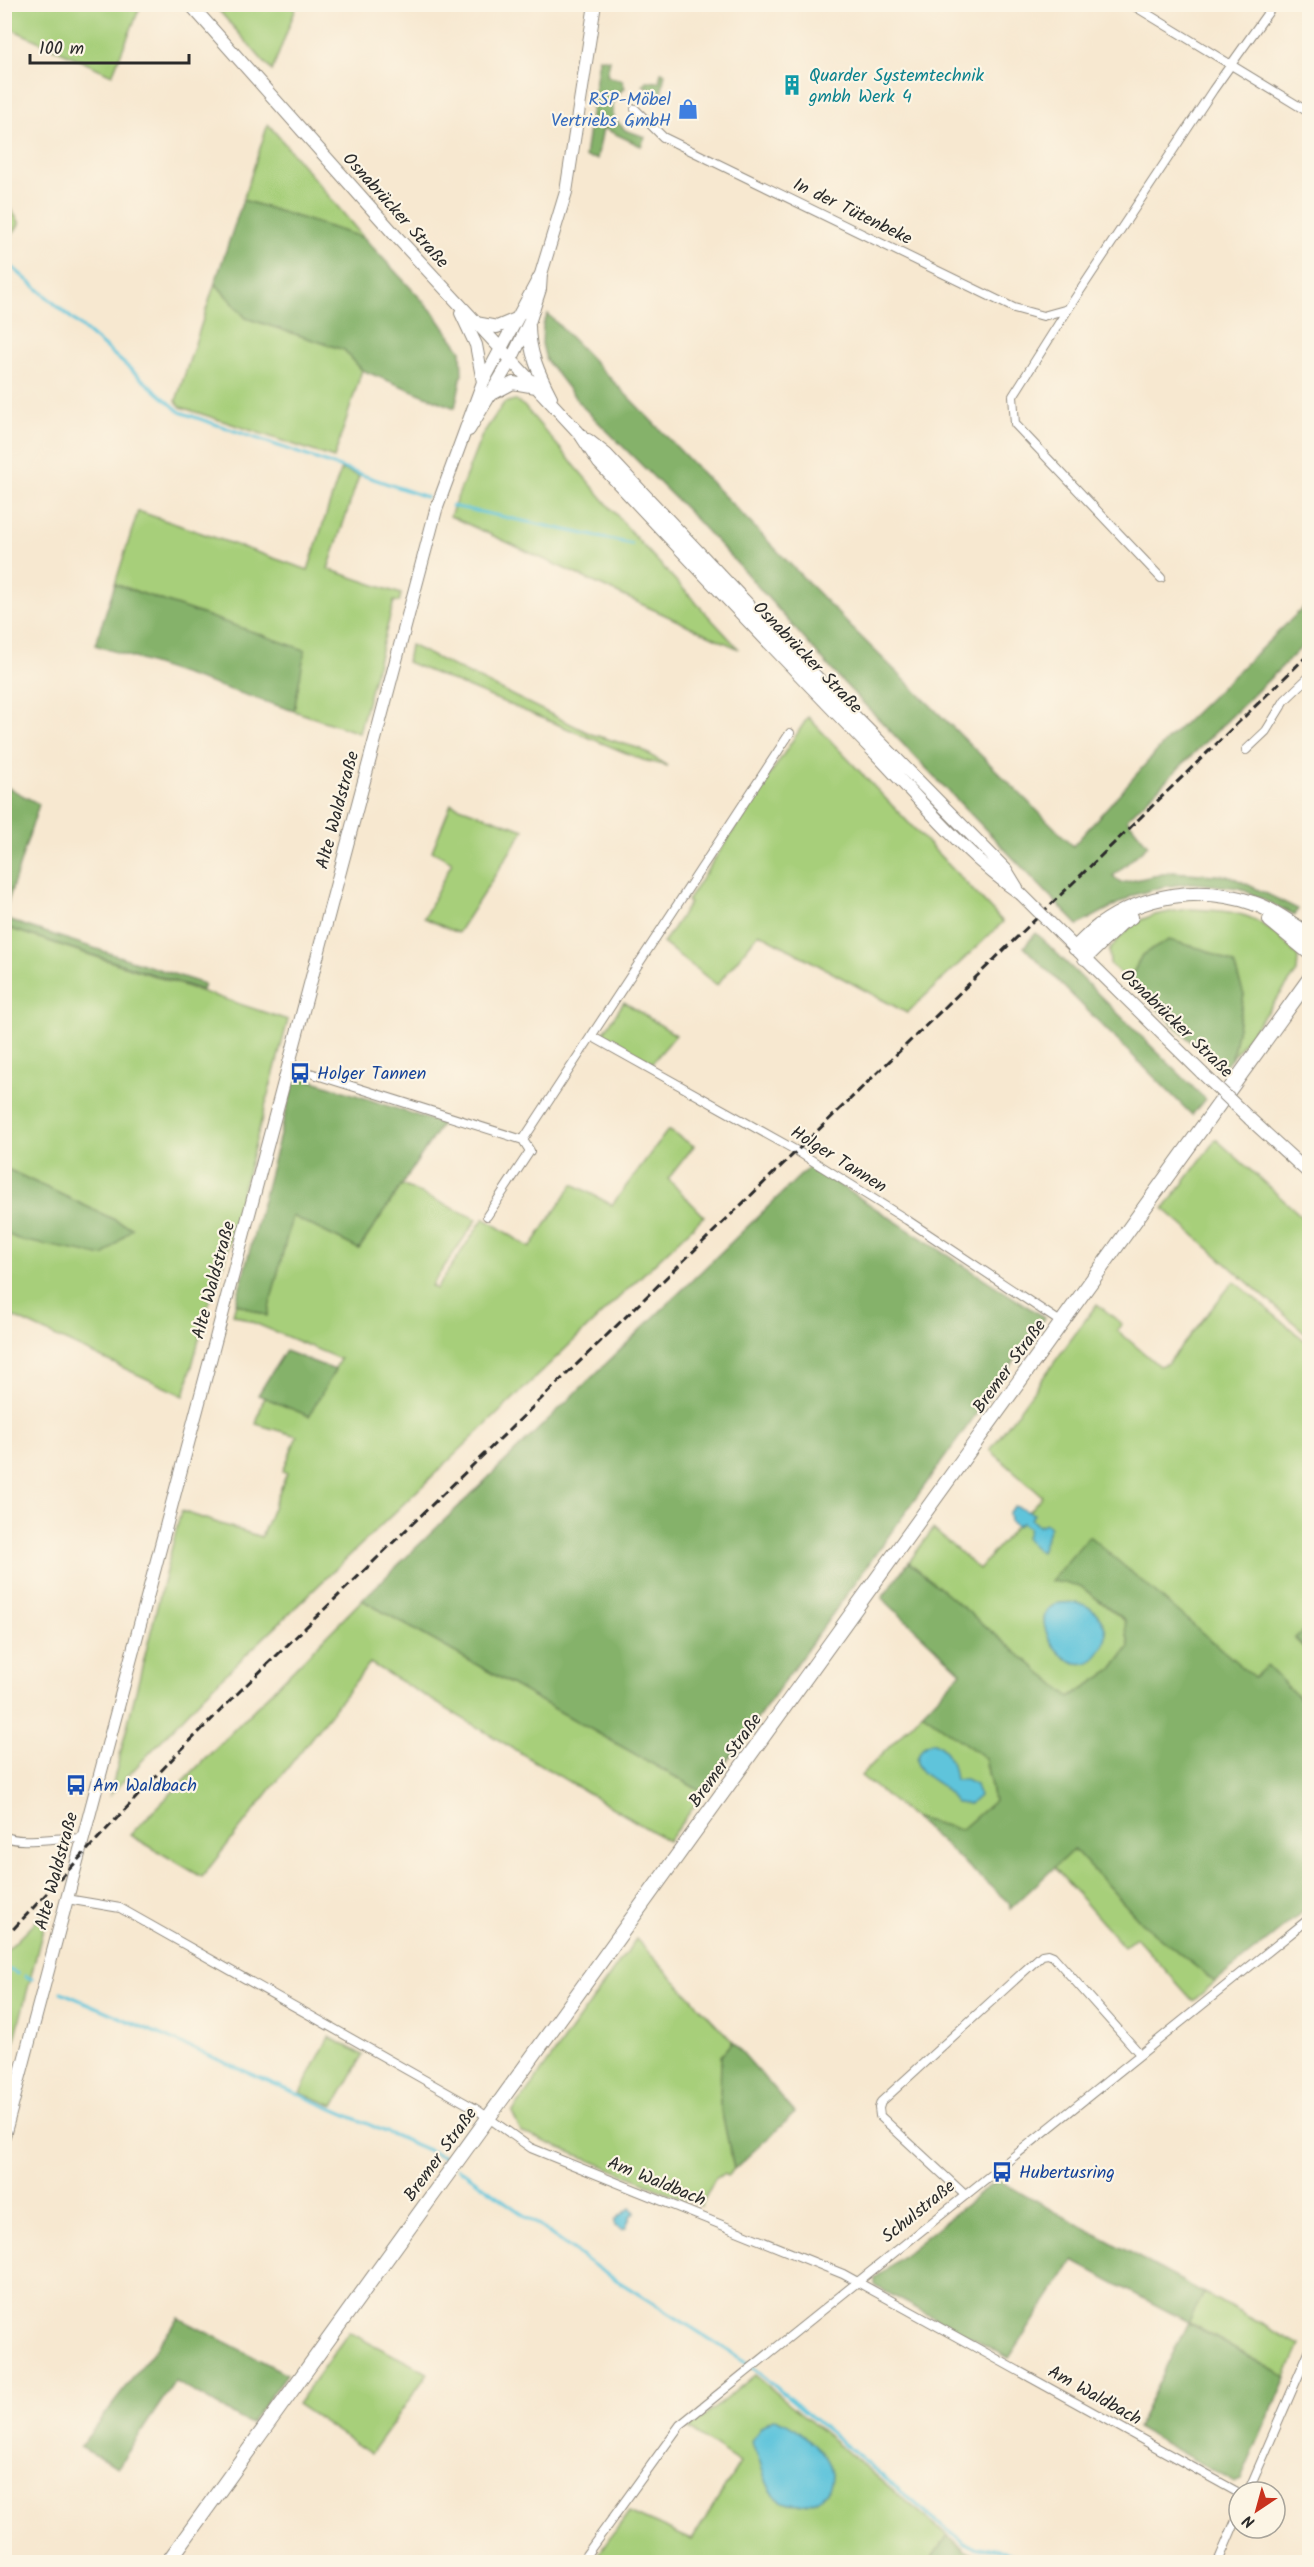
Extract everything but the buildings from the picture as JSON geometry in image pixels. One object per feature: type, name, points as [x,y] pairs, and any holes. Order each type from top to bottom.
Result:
[{"type":"main road","points":[[1075,948],[1099,926],[1145,901],[1192,893],[1222,894],[1256,903],[1310,935]]},
{"type":"main road","points":[[1085,958],[1121,923],[1150,908],[1193,900],[1221,902],[1252,909],[1276,924],[1310,953]]},
{"type":"main road","name":"Bremer Straße","points":[[168,2562],[1310,978]]},
{"type":"street","name":"Osnabrücker Straße","points":[[190,4],[276,104],[455,301],[580,434],[607,455],[855,717],[1006,870],[1021,894],[1250,1119],[1310,1174]]},
{"type":"street","name":"Alte Waldstraße","points":[[4,2136],[439,501],[465,436],[471,410],[483,382],[541,274],[566,192],[595,4]]},
{"type":"street","points":[[1131,4],[1310,113]]},
{"type":"street","points":[[1161,578],[1015,424],[1012,396],[1274,4]]},
{"type":"street","name":"In der Tütenbeke","points":[[635,109],[663,137],[1014,308],[1043,316],[1068,309]]},
{"type":"street","name":"Alte Waldstraße","points":[[465,436],[493,393],[529,322],[540,289],[541,274]]},
{"type":"street","points":[[455,301],[476,345],[483,382]]},
{"type":"street","points":[[476,323],[497,327],[516,319]]},
{"type":"street","points":[[529,322],[529,343],[538,371],[557,409]]},
{"type":"street","points":[[493,393],[513,383],[536,387]]},
{"type":"street","points":[[1246,750],[1266,731],[1285,700],[1310,676]]},
{"type":"street","points":[[523,1140],[790,733]]},
{"type":"street","name":"Holger Tannen","points":[[591,1036],[797,1151],[1062,1323]]},
{"type":"street","points":[[288,1066],[523,1140],[530,1151],[488,1216]]},
{"type":"street","points":[[4,1836],[16,1841],[67,1836],[83,1839]]},
{"type":"street","name":"Am Waldbach","points":[[67,1899],[120,1908],[489,2118],[531,2148],[843,2274],[1227,2486]]},
{"type":"street","name":"Schulstraße","points":[[581,2562],[680,2425],[964,2194],[1310,1918]]},
{"type":"street","points":[[964,2194],[880,2116],[879,2108],[881,2102],[1042,1955],[1053,1956],[1140,2054]]},
{"type":"street","points":[[1253,2480],[1310,2349]]},
{"type":"street","points":[[1218,2562],[1227,2540]]},
{"type":"green space","points":[[5,4],[141,5],[112,75],[5,26]]},
{"type":"green space","points":[[214,5],[297,5],[272,71]]},
{"type":"green space","points":[[599,58],[610,60],[607,74],[609,77],[622,80],[625,88],[614,101],[612,109],[614,118],[625,130],[645,137],[641,146],[603,128],[597,159],[585,157]]},
{"type":"green space","points":[[661,72],[665,73],[660,100],[652,90],[643,85],[646,81],[659,82]]},
{"type":"green space","points":[[268,124],[364,238],[243,200]]},
{"type":"green space","points":[[243,200],[364,238],[433,312],[461,351],[462,374],[455,408],[362,370],[344,350],[246,318],[215,283]]},
{"type":"green space","points":[[5,201],[20,223],[4,246]]},
{"type":"green space","points":[[215,283],[246,318],[345,350],[362,370],[334,458],[181,407],[176,401]]},
{"type":"green space","points":[[548,314],[851,627],[1073,846],[1166,741],[1309,602],[1309,640],[1127,819],[1148,845],[1113,876],[1121,883],[1172,872],[1230,876],[1298,909],[1295,915],[1239,888],[1192,883],[1162,887],[1134,895],[1078,925],[839,678],[689,512],[581,405],[546,360],[542,344],[543,325]]},
{"type":"green space","points":[[515,400],[524,406],[637,539],[739,649],[450,516],[482,435],[504,403]]},
{"type":"green space","points":[[341,469],[359,476],[328,569],[401,594],[399,602],[394,601],[359,733],[294,711],[304,650],[115,584],[138,511],[308,570]]},
{"type":"green space","points":[[115,584],[305,650],[294,711],[95,645]]},
{"type":"green space","points":[[410,645],[591,734],[641,749],[667,766],[643,760],[407,662]]},
{"type":"green space","points":[[808,717],[1003,922],[907,1013],[759,933],[717,985],[663,943],[690,903],[687,901]]},
{"type":"green space","points":[[5,786],[39,804],[5,911]]},
{"type":"green space","points":[[451,804],[524,830],[458,933],[424,918],[452,862],[432,851]]},
{"type":"green space","points":[[1187,909],[1228,912],[1251,918],[1277,935],[1298,957],[1297,972],[1232,1058],[1244,995],[1142,955],[1129,981],[1110,964],[1109,951],[1134,924],[1151,916]]},
{"type":"green space","points":[[5,919],[204,984],[202,990],[5,927]]},
{"type":"green space","points":[[5,927],[288,1020],[219,1280],[214,1283],[184,1396],[5,1313],[5,1233],[20,1240],[132,1228],[5,1168]]},
{"type":"green space","points":[[1036,933],[1205,1099],[1192,1115],[1024,947]]},
{"type":"green space","points":[[1169,940],[1206,950],[1234,964],[1244,995],[1232,1058],[1221,1071],[1129,981],[1142,955]]},
{"type":"green space","points":[[624,1002],[676,1035],[652,1063],[602,1035]]},
{"type":"green space","points":[[302,1077],[442,1124],[359,1249],[292,1216],[267,1316],[236,1303],[294,1081]]},
{"type":"green space","points":[[668,1130],[694,1146],[668,1179],[704,1216],[205,1694],[110,1795],[181,1511],[261,1537],[287,1473],[283,1471],[297,1436],[256,1424],[264,1397],[309,1416],[340,1359],[233,1314],[236,1303],[267,1316],[292,1216],[359,1249],[402,1185],[477,1219],[431,1286],[436,1289],[484,1218],[530,1248],[573,1184],[612,1205]]},
{"type":"green space","points":[[1216,1139],[1309,1223],[1309,1336],[1164,1209]]},
{"type":"green space","points":[[810,1166],[1045,1318],[704,1793],[362,1600]]},
{"type":"green space","points":[[5,1168],[132,1228],[104,1256],[20,1240],[5,1233]]},
{"type":"green space","points":[[1234,1281],[1309,1344],[1310,1625],[1295,1639],[1309,1653],[1309,1708],[1267,1666],[1255,1678],[1080,1586],[1125,1621],[1129,1647],[1112,1670],[1070,1698],[909,1562],[933,1529],[979,1569],[1042,1496],[990,1450],[1097,1304],[1122,1324],[1117,1330],[1159,1366],[1168,1363]]},
{"type":"green space","points":[[285,1351],[335,1370],[309,1416],[258,1395]]},
{"type":"green space","points":[[1089,1536],[1254,1677],[1267,1666],[1309,1708],[1309,1907],[1215,1982],[1142,1923],[1074,1849],[1010,1909],[1009,1903],[913,1817],[961,1830],[994,1801],[985,1758],[922,1713],[961,1672],[882,1598],[909,1562],[1070,1697],[1112,1670],[1129,1647],[1125,1620],[1080,1586],[1051,1581]]},
{"type":"green space","points":[[362,1600],[704,1793],[668,1841],[370,1663],[202,1877],[130,1835]]},
{"type":"green space","points":[[1309,1625],[1309,1653],[1295,1638]]},
{"type":"green space","points":[[922,1713],[985,1758],[994,1801],[961,1830],[913,1817],[861,1776]]},
{"type":"green space","points":[[1074,1849],[1142,1923],[1215,1982],[1193,2001],[1136,1937],[1124,1947],[1054,1867]]},
{"type":"green space","points":[[48,1909],[13,2047],[5,2049],[5,1952]]},
{"type":"green space","points":[[636,1939],[733,2042],[721,2056],[720,2104],[734,2169],[727,2176],[723,2174],[715,2179],[701,2206],[521,2132],[512,2113]]},
{"type":"green space","points":[[329,2037],[363,2055],[334,2106],[300,2093]]},
{"type":"green space","points":[[733,2042],[795,2113],[734,2169],[720,2104],[721,2056]]},
{"type":"green space","points":[[997,2180],[1204,2293],[1188,2323],[1286,2377],[1241,2479],[1230,2480],[1137,2428],[1188,2322],[1073,2261],[1009,2358],[875,2286],[875,2278]]},
{"type":"green space","points":[[1204,2293],[1300,2345],[1286,2377],[1188,2322]]},
{"type":"green space","points":[[179,2318],[287,2374],[250,2424],[175,2381],[118,2467],[80,2447]]},
{"type":"green space","points":[[349,2332],[428,2373],[371,2454],[297,2404]]},
{"type":"green space","points":[[755,2375],[948,2536],[930,2562],[593,2562],[629,2512],[692,2540],[740,2463],[689,2429]]},
{"type":"green space","points":[[948,2536],[965,2551],[994,2557],[992,2562],[930,2562]]},
{"type":"water","points":[[1015,1506],[1034,1514],[1031,1519],[1038,1526],[1045,1523],[1050,1527],[1041,1552],[1035,1549],[1026,1538],[1029,1528],[1022,1523],[1017,1526],[1010,1521],[1009,1512]]},
{"type":"water","points":[[1058,1603],[1084,1605],[1091,1608],[1101,1619],[1106,1633],[1105,1640],[1103,1647],[1093,1659],[1082,1664],[1071,1661],[1060,1654],[1052,1643],[1046,1632],[1044,1620],[1048,1610]]},
{"type":"water","points":[[932,1742],[946,1753],[953,1768],[955,1780],[966,1780],[976,1785],[979,1796],[970,1804],[956,1803],[944,1788],[920,1770],[917,1760],[921,1749]]},
{"type":"water","points":[[630,2208],[635,2212],[631,2215],[626,2228],[622,2230],[615,2226],[615,2220]]},
{"type":"water","points":[[773,2419],[792,2426],[825,2456],[832,2472],[830,2486],[822,2496],[810,2503],[796,2505],[783,2501],[772,2492],[766,2482],[752,2441],[761,2426]]},
{"type":"waterway","points":[[4,260],[180,412],[426,497]]},
{"type":"waterway","points":[[452,506],[632,544]]},
{"type":"waterway","points":[[4,1967],[18,1974]]},
{"type":"waterway","points":[[25,1976],[32,1979]]},
{"type":"waterway","points":[[61,1992],[442,2156],[450,2162]]},
{"type":"waterway","points":[[458,2168],[602,2271],[746,2362],[964,2544],[1055,2562]]},
{"type":"railway","points":[[4,1939],[175,1756],[240,1691],[1310,653]]},
{"type":"place","name":"Quarder Systemtechnik gmbh Werk 4","points":[[792,85]]},
{"type":"place","name":"RSP-Möbel Vertriebs GmbH","points":[[688,109]]},
{"type":"place","name":"Holger Tannen","points":[[300,1073]]},
{"type":"place","name":"Am Waldbach","points":[[76,1785]]},
{"type":"place","name":"Hubertusring","points":[[1002,2172]]}]
